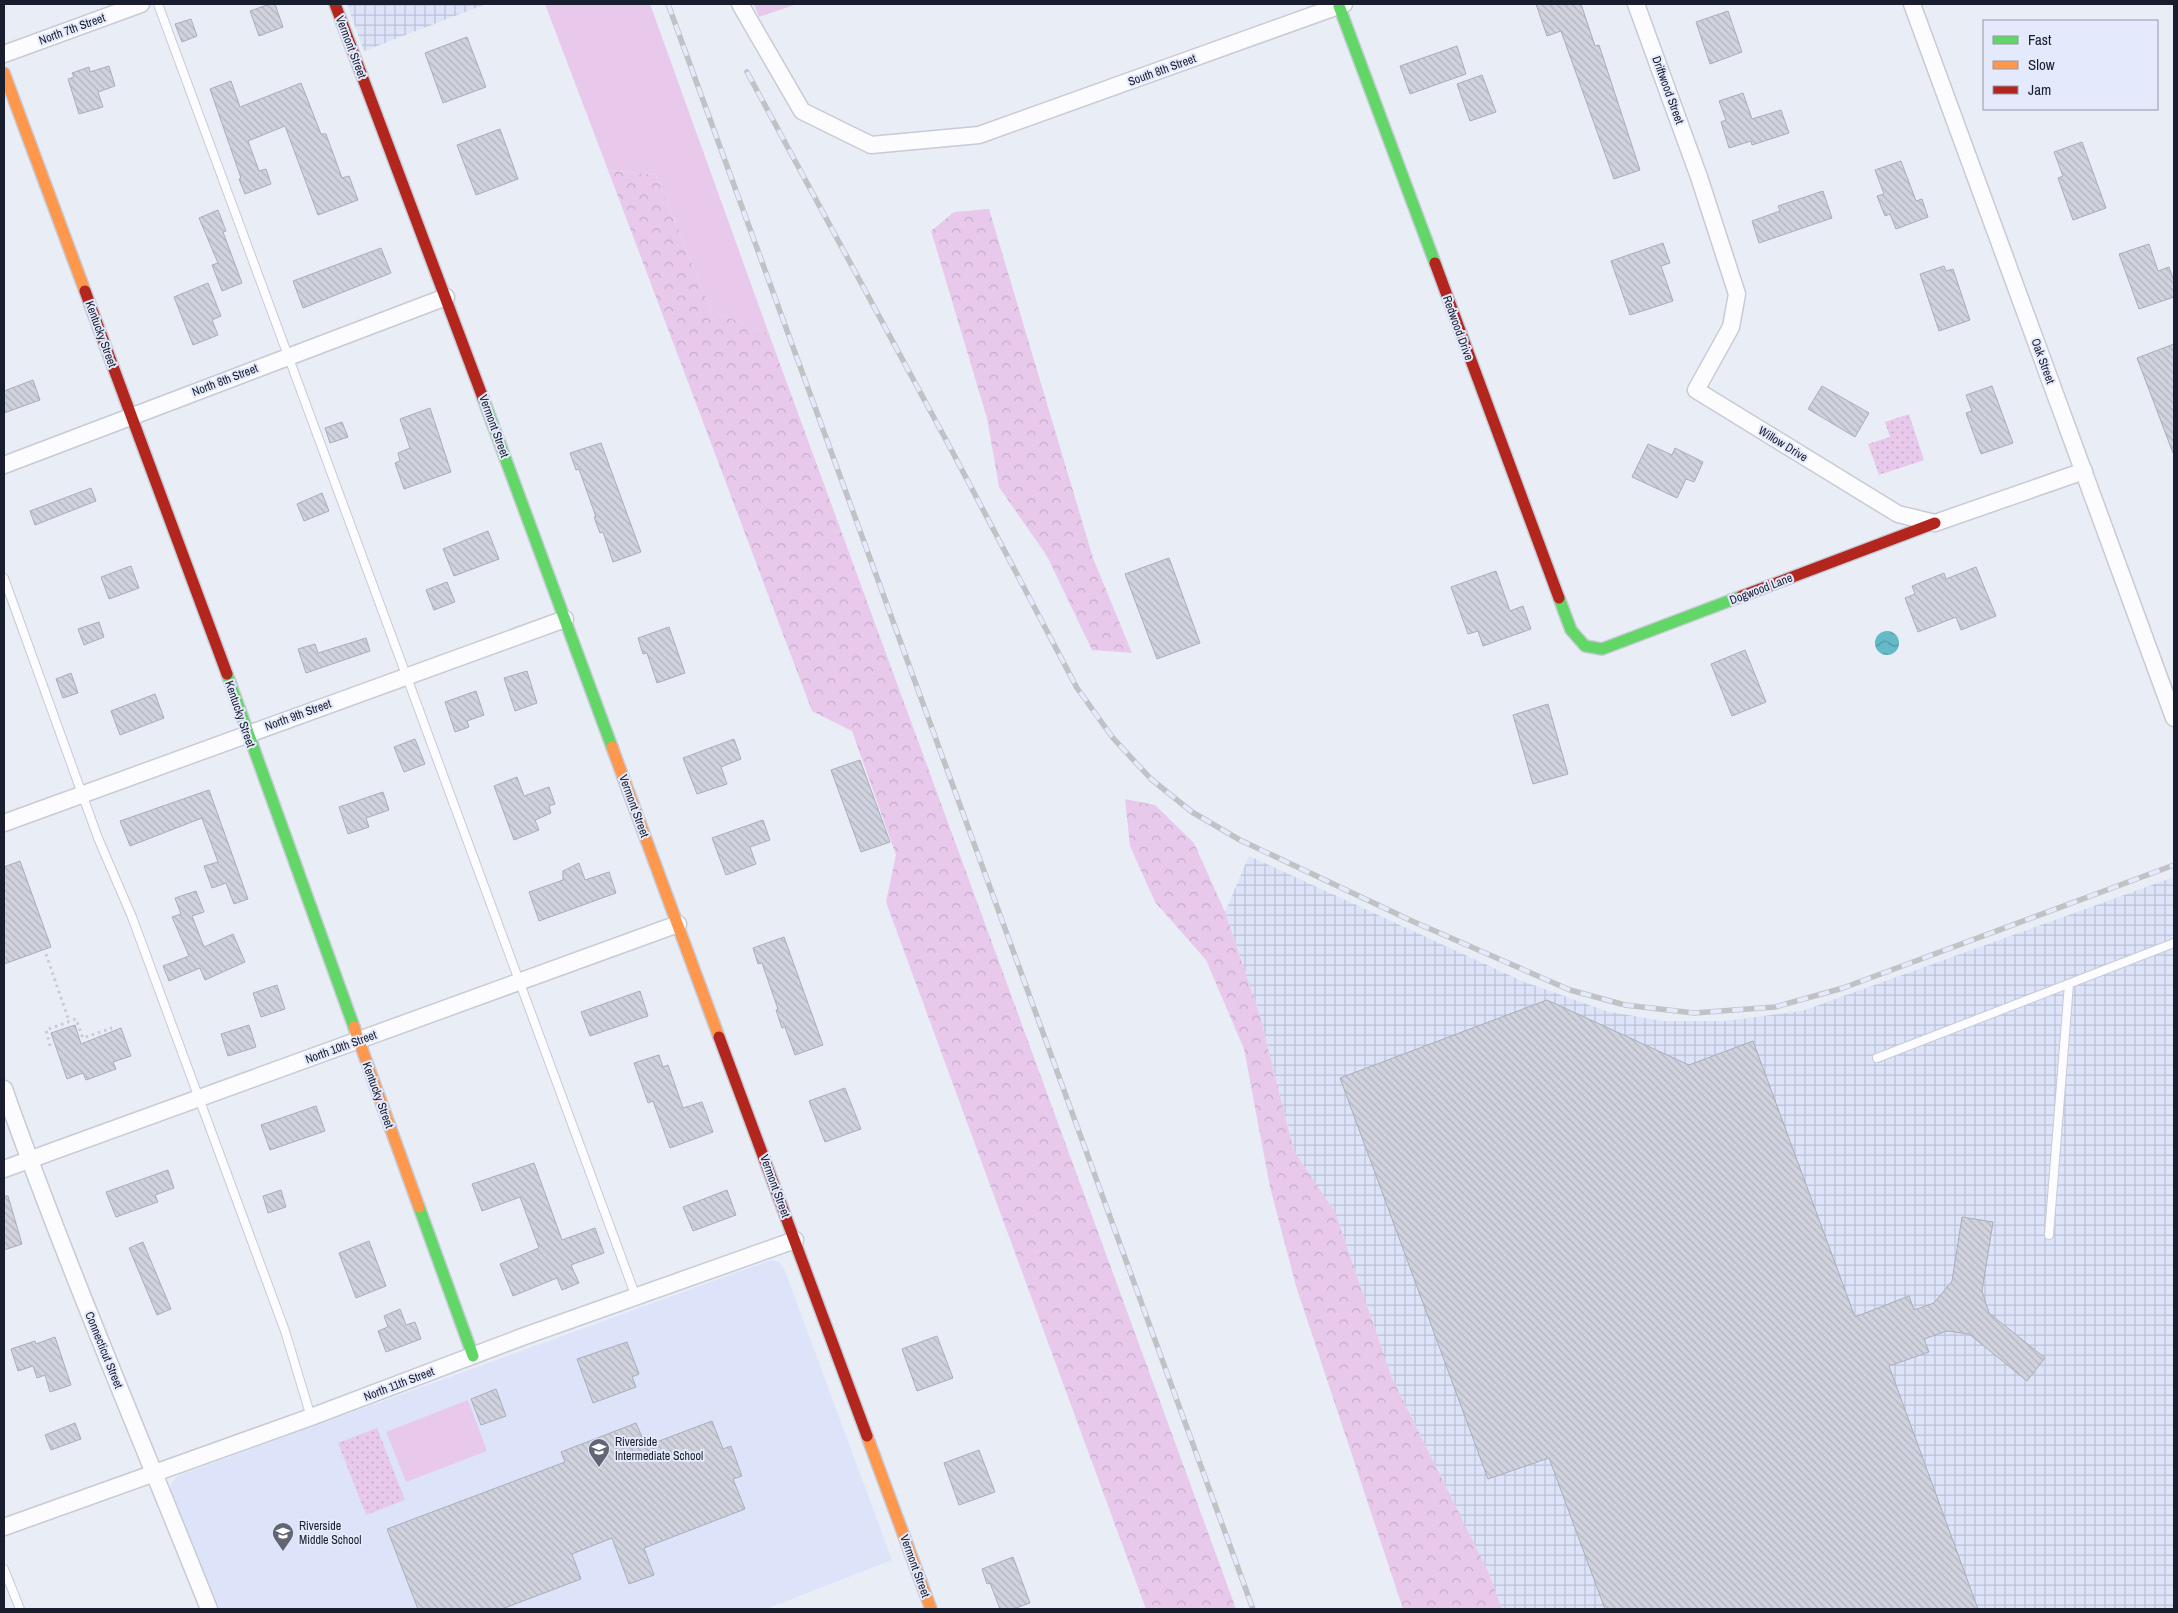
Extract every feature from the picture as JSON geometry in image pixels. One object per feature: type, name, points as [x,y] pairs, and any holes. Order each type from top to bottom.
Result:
[{"type":"street","name":"North 7th Street","points":[[4,54],[141,4]]},
{"type":"street","name":"Vermont Street","points":[[334,4],[446,296],[931,1609]]},
{"type":"street","name":"South 8th Street","points":[[740,4],[802,111],[871,145],[979,136],[1342,5]]},
{"type":"street","name":"Driftwood Street","points":[[1636,4],[1699,177]]},
{"type":"street","name":"Oak Street","points":[[1912,4],[2174,718]]},
{"type":"street","name":"Redwood Drive","points":[[1342,5],[1571,630],[1585,646]]},
{"type":"street","name":"Kentucky Street","points":[[4,73],[131,416],[473,1356]]},
{"type":"street","name":"Willow Drive","points":[[1699,177],[1737,294],[1731,327],[1696,390],[1898,514],[1935,523]]},
{"type":"street","name":"North 8th Street","points":[[4,465],[446,296]]},
{"type":"street","points":[[1935,523],[2084,472]]},
{"type":"street","name":"Dogwood Lane","points":[[1585,646],[1602,649],[1935,523]]},
{"type":"street","name":"North 9th Street","points":[[4,823],[565,618]]},
{"type":"street","name":"North 10th Street","points":[[4,1169],[678,924]]},
{"type":"street","name":"Connecticut Street","points":[[4,1089],[29,1160],[153,1475],[209,1609]]},
{"type":"street","name":"North 11th Street","points":[[4,1527],[311,1418],[473,1356],[795,1240]]},
{"type":"lane","points":[[158,4],[405,677],[636,1297]]},
{"type":"lane","points":[[4,578],[98,838],[132,917],[285,1330],[311,1418]]},
{"type":"lane","points":[[1877,1058],[2174,943]]},
{"type":"lane","points":[[2049,1235],[2069,984]]},
{"type":"lane","points":[[4,1569],[20,1609]]},
{"type":"path","points":[[46,954],[69,1021]]},
{"type":"path","points":[[50,1046],[46,1030],[69,1021],[76,1019],[83,1038],[112,1028]]},
{"type":"shaded area","points":[[347,4],[486,4],[364,51]]},
{"type":"shaded area","points":[[1249,856],[1522,981],[1606,1011],[1662,1021],[1725,1021],[1802,1011],[2174,877],[2174,1609],[1502,1609],[1488,1571],[1392,1378],[1335,1212],[1294,1151],[1260,1016],[1225,912]]},
{"type":"shaded area","name":"Riverside Intermediate School","points":[[771,1260],[779,1262],[785,1271],[892,1560],[766,1609],[216,1609],[170,1495],[171,1484],[177,1476]]},
{"type":"green space","points":[[545,4],[650,4],[769,334],[711,310],[656,175],[608,170]]},
{"type":"green space","points":[[754,4],[797,4],[759,17]]},
{"type":"green space","points":[[608,170],[656,175],[711,310],[769,334],[1236,1609],[1146,1609],[886,902],[896,855],[852,731],[812,711]]},
{"type":"green space","points":[[989,209],[1093,558],[1132,653],[1092,650],[1047,556],[999,487],[987,418],[931,231],[954,212]]},
{"type":"green space","points":[[1909,414],[1924,460],[1879,475],[1868,444],[1890,437],[1885,422]]},
{"type":"green space","points":[[1125,799],[1155,805],[1194,843],[1225,912],[1260,1016],[1294,1151],[1335,1212],[1392,1378],[1488,1571],[1502,1609],[1403,1609],[1296,1286],[1270,1187],[1244,1049],[1206,960],[1155,902],[1130,846]]},
{"type":"green space","points":[[468,1400],[487,1451],[406,1482],[386,1432]]},
{"type":"green space","points":[[377,1428],[405,1500],[366,1515],[338,1443]]},
{"type":"water","points":[[1887,631],[1896,634],[1899,643],[1896,652],[1887,655],[1878,652],[1875,643],[1878,634]]},
{"type":"building","points":[[275,4],[283,27],[259,36],[250,11]]},
{"type":"building","points":[[1536,4],[1581,4],[1595,46],[1599,45],[1640,170],[1614,179],[1561,31],[1547,36]]},
{"type":"building","points":[[1728,11],[1742,52],[1710,64],[1696,22]]},
{"type":"building","points":[[191,19],[197,36],[182,42],[175,24]]},
{"type":"building","points":[[467,37],[486,87],[443,103],[425,53]]},
{"type":"building","points":[[1457,46],[1466,74],[1410,94],[1400,66]]},
{"type":"building","points":[[109,66],[115,86],[98,92],[103,107],[79,114],[68,79],[74,77],[72,73],[89,67],[90,72]]},
{"type":"building","points":[[1482,75],[1496,112],[1470,121],[1457,84]]},
{"type":"building","points":[[231,81],[240,107],[301,83],[321,134],[326,134],[342,178],[349,176],[358,200],[318,215],[285,126],[248,141],[259,171],[266,169],[271,184],[245,194],[210,89]]},
{"type":"building","points":[[1743,93],[1752,119],[1781,110],[1789,133],[1752,145],[1751,141],[1729,148],[1721,122],[1726,120],[1719,101]]},
{"type":"building","points":[[500,129],[518,179],[476,195],[457,145]]},
{"type":"building","points":[[2082,142],[2106,208],[2073,220],[2058,178],[2063,176],[2054,152]]},
{"type":"building","points":[[1901,161],[1916,201],[1922,199],[1928,217],[1896,229],[1890,214],[1885,216],[1877,196],[1884,194],[1875,170]]},
{"type":"building","points":[[1823,191],[1832,218],[1759,243],[1752,221],[1780,211],[1778,206]]},
{"type":"building","points":[[218,210],[226,231],[223,232],[242,283],[222,291],[212,265],[218,263],[199,218]]},
{"type":"building","points":[[1663,243],[1670,263],[1661,266],[1673,301],[1630,315],[1611,261]]},
{"type":"building","points":[[2149,244],[2158,271],[2169,267],[2174,281],[2174,297],[2139,309],[2119,254]]},
{"type":"building","points":[[381,248],[391,273],[303,308],[293,281]]},
{"type":"building","points":[[1944,266],[1946,271],[1953,269],[1970,320],[1939,331],[1920,274]]},
{"type":"building","points":[[208,283],[221,316],[212,320],[218,335],[193,345],[174,297]]},
{"type":"building","points":[[2174,344],[2174,453],[2173,453],[2137,358]]},
{"type":"building","points":[[33,380],[40,400],[4,413],[4,391]]},
{"type":"building","points":[[1822,386],[1869,413],[1855,437],[1808,409]]},
{"type":"building","points":[[1992,386],[2013,443],[1981,454],[1966,413],[1972,411],[1966,395]]},
{"type":"building","points":[[430,408],[451,472],[404,489],[395,463],[400,461],[398,453],[410,448],[400,419]]},
{"type":"building","points":[[342,422],[348,437],[330,443],[325,428]]},
{"type":"building","points":[[601,443],[641,552],[613,562],[603,532],[600,533],[594,517],[596,517],[579,469],[576,470],[570,453]]},
{"type":"building","points":[[1648,444],[1672,455],[1675,448],[1703,462],[1694,482],[1686,479],[1677,498],[1632,477]]},
{"type":"building","points":[[91,488],[96,501],[35,525],[30,511]]},
{"type":"building","points":[[322,493],[329,511],[304,521],[297,504]]},
{"type":"building","points":[[488,531],[499,559],[454,576],[443,549]]},
{"type":"building","points":[[1169,558],[1200,643],[1157,659],[1125,574]]},
{"type":"building","points":[[131,566],[139,588],[109,599],[101,577]]},
{"type":"building","points":[[1976,567],[1996,616],[1961,630],[1956,617],[1918,632],[1905,598],[1915,594],[1912,586],[1944,573],[1946,579]]},
{"type":"building","points":[[1496,571],[1510,611],[1523,606],[1531,629],[1483,646],[1478,631],[1468,634],[1451,587]]},
{"type":"building","points":[[447,582],[455,602],[434,610],[426,590]]},
{"type":"building","points":[[99,622],[104,637],[84,645],[78,629]]},
{"type":"building","points":[[669,627],[685,673],[657,683],[647,653],[643,654],[638,638]]},
{"type":"building","points":[[366,638],[370,651],[306,673],[298,649],[315,644],[318,653]]},
{"type":"building","points":[[1745,650],[1766,702],[1732,716],[1711,664]]},
{"type":"building","points":[[527,671],[537,703],[515,711],[504,678]]},
{"type":"building","points":[[71,673],[78,693],[63,698],[56,679]]},
{"type":"building","points":[[476,691],[484,715],[467,721],[469,727],[455,732],[445,702]]},
{"type":"building","points":[[155,694],[164,718],[120,735],[111,711]]},
{"type":"building","points":[[1548,704],[1568,774],[1533,784],[1513,715]]},
{"type":"building","points":[[415,739],[425,764],[404,772],[394,747]]},
{"type":"building","points":[[734,739],[741,759],[721,767],[727,784],[697,794],[683,758]]},
{"type":"building","points":[[860,760],[890,842],[861,852],[831,770]]},
{"type":"building","points":[[517,777],[524,796],[549,787],[555,804],[549,806],[551,813],[535,820],[539,830],[514,840],[494,786]]},
{"type":"building","points":[[209,790],[248,899],[234,904],[226,883],[212,888],[204,866],[218,862],[202,818],[130,846],[120,821]]},
{"type":"building","points":[[383,792],[389,810],[366,818],[369,827],[348,834],[339,807]]},
{"type":"building","points":[[763,820],[770,840],[750,847],[756,864],[726,875],[712,838]]},
{"type":"building","points":[[20,861],[51,947],[4,964],[4,867]]},
{"type":"building","points":[[579,863],[585,880],[609,872],[616,893],[539,921],[529,892],[563,880],[563,871]]},
{"type":"building","points":[[196,891],[204,912],[192,916],[204,947],[233,934],[245,962],[205,980],[200,968],[169,981],[163,966],[189,956],[172,917],[181,914],[175,898]]},
{"type":"building","points":[[784,937],[823,1045],[795,1055],[785,1027],[782,1028],[776,1010],[778,1009],[762,963],[758,964],[753,948]]},
{"type":"building","points":[[277,985],[285,1009],[261,1017],[253,993]]},
{"type":"building","points":[[640,991],[648,1016],[590,1036],[581,1012]]},
{"type":"building","points":[[1547,1000],[1689,1065],[1753,1041],[1855,1317],[1909,1296],[1914,1310],[1934,1303],[1952,1281],[1962,1217],[1993,1222],[1982,1291],[1989,1313],[2045,1358],[2027,1381],[1969,1334],[1947,1331],[1924,1339],[1929,1352],[1889,1366],[1978,1609],[1605,1609],[1549,1458],[1488,1479],[1340,1078]]},
{"type":"building","points":[[75,1025],[81,1044],[121,1028],[131,1056],[113,1062],[116,1069],[86,1080],[83,1073],[67,1079],[51,1033]]},
{"type":"building","points":[[249,1025],[256,1047],[228,1056],[221,1034]]},
{"type":"building","points":[[659,1055],[663,1067],[668,1065],[683,1108],[702,1102],[713,1132],[670,1148],[653,1101],[648,1103],[634,1063]]},
{"type":"building","points":[[845,1088],[861,1129],[825,1142],[809,1101]]},
{"type":"building","points":[[316,1106],[325,1131],[270,1150],[261,1125]]},
{"type":"building","points":[[534,1163],[562,1240],[595,1228],[604,1253],[571,1265],[579,1283],[562,1290],[557,1278],[513,1296],[500,1264],[539,1248],[520,1197],[482,1211],[472,1184]]},
{"type":"building","points":[[168,1170],[174,1188],[155,1195],[158,1202],[116,1217],[106,1192]]},
{"type":"building","points":[[281,1190],[286,1207],[268,1213],[263,1196]]},
{"type":"building","points":[[727,1190],[736,1215],[693,1231],[683,1207]]},
{"type":"building","points":[[4,1196],[8,1196],[22,1244],[4,1250]]},
{"type":"building","points":[[369,1241],[386,1286],[356,1298],[339,1253]]},
{"type":"building","points":[[143,1242],[171,1309],[157,1315],[129,1248]]},
{"type":"building","points":[[400,1309],[406,1325],[415,1322],[421,1339],[386,1352],[378,1331],[388,1327],[384,1316]]},
{"type":"building","points":[[937,1336],[953,1378],[917,1391],[902,1349]]},
{"type":"building","points":[[55,1337],[71,1385],[50,1392],[45,1375],[37,1378],[33,1366],[18,1371],[11,1349],[35,1341],[36,1344]]},
{"type":"building","points":[[627,1342],[639,1374],[632,1377],[636,1387],[593,1403],[577,1359]]},
{"type":"building","points":[[496,1389],[506,1416],[481,1425],[471,1399]]},
{"type":"building","name":"Riverside Intermediate School","points":[[712,1421],[723,1449],[731,1446],[742,1476],[733,1479],[745,1509],[644,1548],[654,1575],[629,1584],[612,1538],[572,1554],[581,1579],[502,1609],[418,1609],[387,1529],[565,1462],[561,1452],[636,1423],[646,1446]]},
{"type":"building","points":[[75,1423],[81,1439],[51,1450],[45,1435]]},
{"type":"building","points":[[979,1450],[995,1492],[959,1505],[944,1463]]},
{"type":"building","points":[[1013,1557],[1030,1603],[1013,1609],[1000,1609],[990,1583],[987,1584],[982,1569]]},
{"type":"railway","points":[[668,4],[1253,1609]]},
{"type":"railway","points":[[747,72],[952,451],[1077,688],[1113,738],[1151,779],[1192,812],[1240,840],[1412,921],[1570,990],[1625,1005],[1694,1013],[1775,1007],[1843,988],[2174,865]]},
{"type":"traffic: fast","points":[[1339,6],[1435,263]]},
{"type":"traffic: fast","points":[[483,398],[612,747]]},
{"type":"traffic: fast","points":[[1559,598],[1571,630],[1585,646],[1602,649],[1742,596]]},
{"type":"traffic: fast","points":[[227,674],[354,1027]]},
{"type":"traffic: fast","points":[[419,1207],[473,1356]]},
{"type":"traffic: slow","points":[[4,73],[85,291]]},
{"type":"traffic: slow","points":[[612,747],[719,1037]]},
{"type":"traffic: slow","points":[[354,1027],[419,1207]]},
{"type":"traffic: slow","points":[[867,1436],[931,1609]]},
{"type":"traffic: jam","points":[[335,4],[483,398]]},
{"type":"traffic: jam","points":[[1435,263],[1559,598]]},
{"type":"traffic: jam","points":[[85,291],[227,674]]},
{"type":"traffic: jam","points":[[1742,596],[1935,523]]},
{"type":"traffic: jam","points":[[719,1037],[867,1436]]},
{"type":"place","name":"Riverside Intermediate School","points":[[599,1468]]},
{"type":"place","name":"Riverside Middle School","points":[[283,1552]]}]
